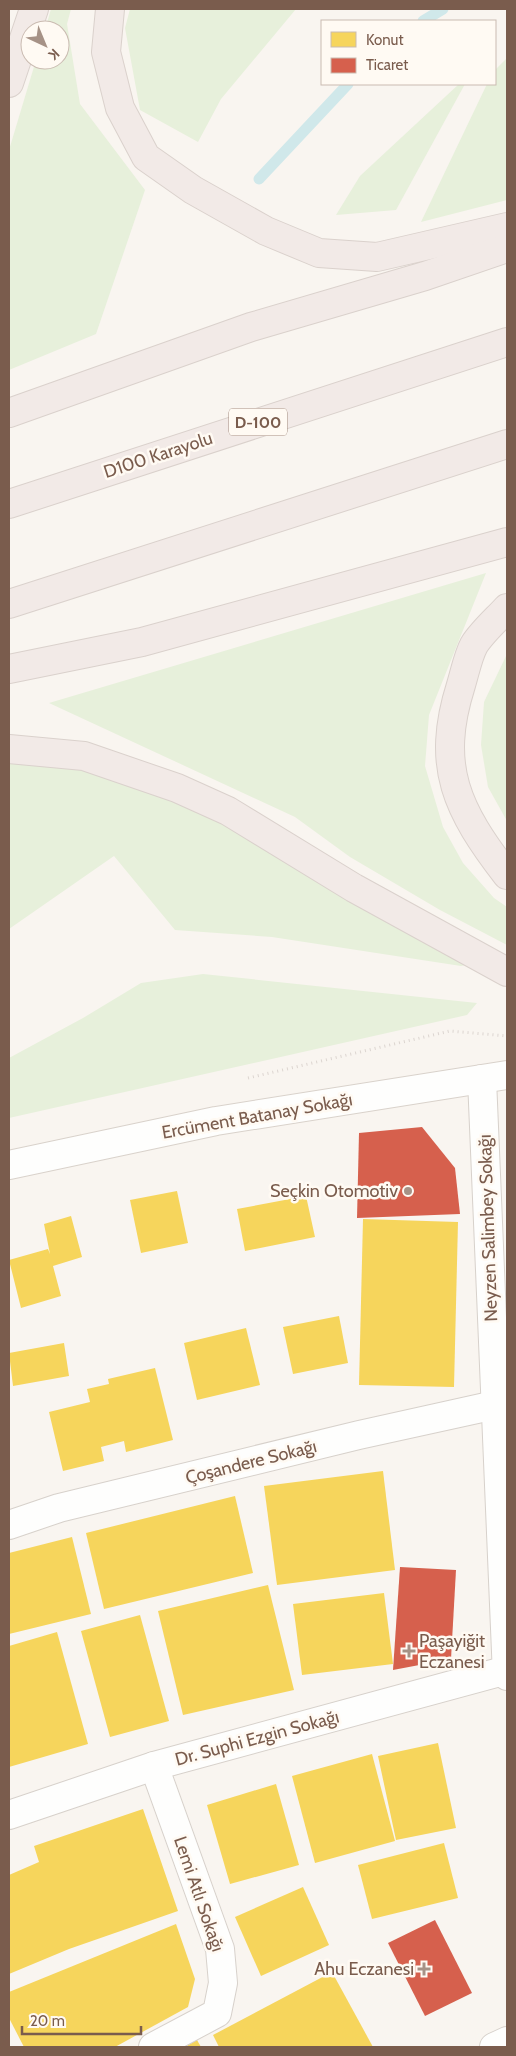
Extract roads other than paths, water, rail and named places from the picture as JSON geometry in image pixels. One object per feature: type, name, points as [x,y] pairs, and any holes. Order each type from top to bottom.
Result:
[{"type":"highway","points":[[9,83],[34,9]]},
{"type":"highway","points":[[110,9],[106,52],[120,108],[146,156],[193,190],[266,231],[319,253],[377,257],[507,227]]},
{"type":"highway","points":[[9,413],[251,327],[425,276],[507,248]]},
{"type":"highway","name":"D100 Karayolu","points":[[9,504],[507,342]]},
{"type":"highway","points":[[9,604],[507,444]]},
{"type":"highway","points":[[9,668],[142,642],[507,542]]},
{"type":"highway","points":[[507,608],[474,645],[458,696],[449,742],[455,792],[480,840],[507,875]]},
{"type":"highway","points":[[9,749],[84,756],[177,788],[228,811],[354,888],[507,972]]},
{"type":"street","name":"Ercüment Batanay Sokağı","points":[[9,1165],[216,1121],[494,1077]]},
{"type":"street","name":"Neyzen Salimbey Sokağı","points":[[494,1077],[495,1405],[505,1583],[507,1676]]},
{"type":"street","name":"Çoşandere Sokağı","points":[[9,1525],[59,1508],[359,1435],[495,1405]]},
{"type":"street","name":"Dr. Suphi Ezgin Sokağı","points":[[9,1814],[154,1766],[507,1670]]},
{"type":"street","name":"Lemi Atlı Sokağı","points":[[153,2047],[217,2013],[224,1984],[220,1949],[154,1766]]},
{"type":"street","points":[[494,2047],[507,2041]]},
{"type":"waterway","points":[[425,20],[443,9]]},
{"type":"waterway","points":[[259,179],[347,85]]},
{"type":"place","name":"Seçkin Otomotiv","points":[[408,1191]]},
{"type":"place","name":"Paşayiğit Eczanesi","points":[[409,1651]]},
{"type":"place","name":"Ahu Eczanesi","points":[[424,1969]]}]
